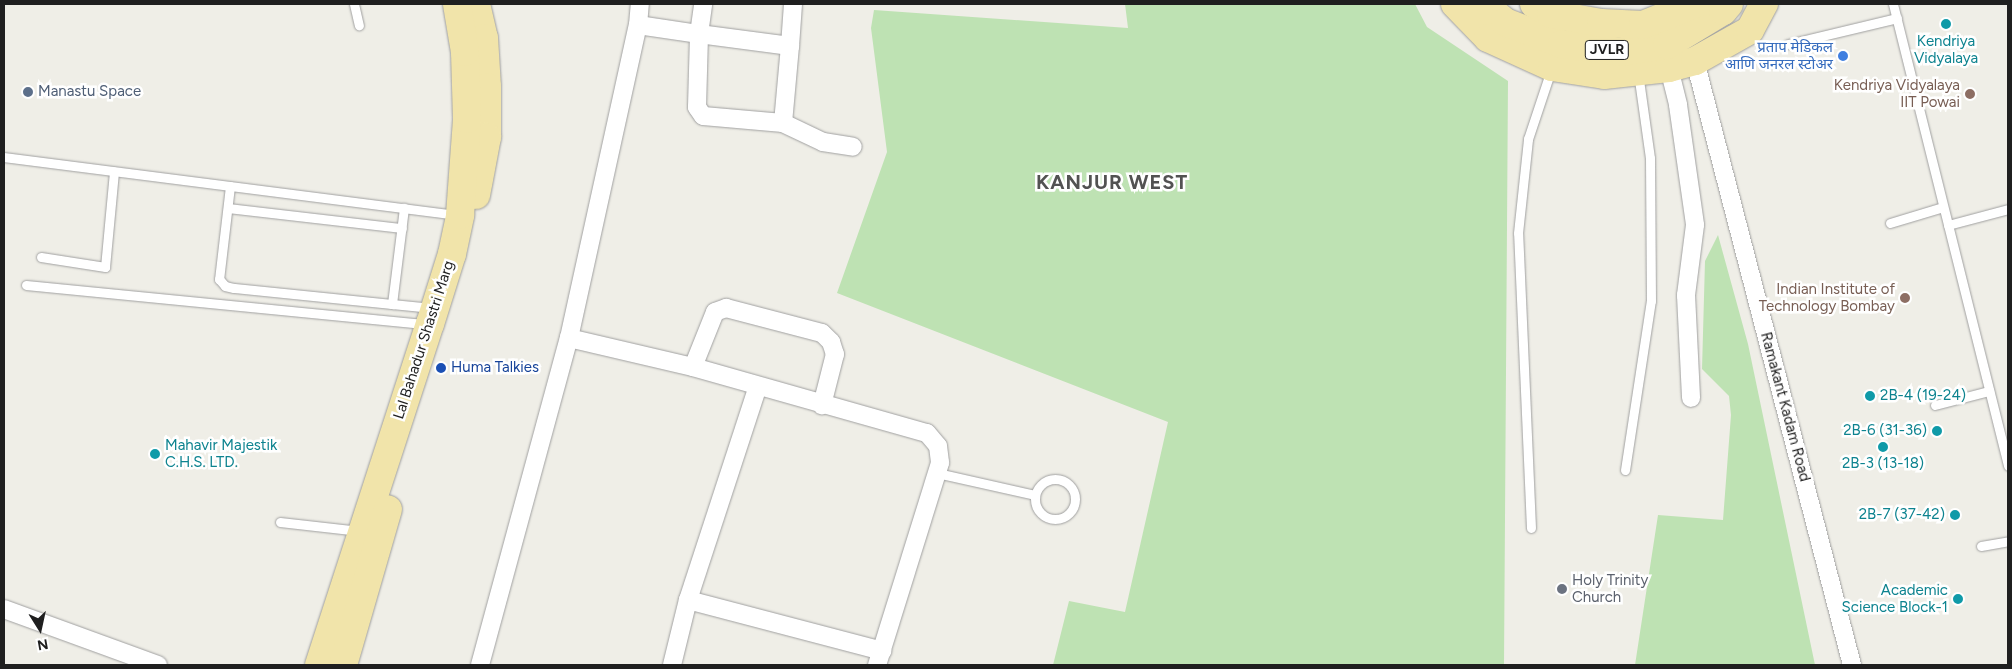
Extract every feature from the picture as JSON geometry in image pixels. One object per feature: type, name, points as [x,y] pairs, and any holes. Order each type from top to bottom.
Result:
[{"type":"main road","name":"Lal Bahadur Shastri Marg","points":[[319,665],[466,216],[467,119],[465,52],[457,4]]},
{"type":"main road","name":"Lal Bahadur Shastri Marg","points":[[343,665],[487,137],[487,87],[484,38],[476,4]]},
{"type":"main road","points":[[1455,4],[1488,38],[1552,67],[1604,75],[1682,65],[1750,30],[1764,4]]},
{"type":"main road","name":"JVLR","points":[[1483,4],[1505,22],[1562,44],[1622,52],[1667,45],[1723,11],[1729,4]]},
{"type":"main road","name":"JVLR","points":[[1534,4],[1552,14],[1601,24],[1644,24],[1695,4]]},
{"type":"street","points":[[480,665],[569,338],[638,25],[640,4]]},
{"type":"street","points":[[703,4],[699,34],[697,107],[703,116],[783,123],[822,142],[853,147]]},
{"type":"street","points":[[783,123],[793,4]]},
{"type":"street","points":[[638,25],[790,46]]},
{"type":"street","points":[[1682,65],[1678,105],[1695,225],[1686,295],[1691,398]]},
{"type":"street","name":"Ramakant Kadam Road","points":[[1682,65],[1852,665]]},
{"type":"street","points":[[693,367],[714,312],[726,308],[822,333],[831,342],[835,354],[822,405]]},
{"type":"street","points":[[569,338],[693,367],[822,405],[927,433],[938,446],[940,463],[879,658],[688,600]]},
{"type":"street","points":[[672,665],[688,600],[758,386]]},
{"type":"street","points":[[4,609],[158,665]]},
{"type":"lane","points":[[354,4],[359,25]]},
{"type":"lane","points":[[1893,4],[1989,390],[2004,429],[2008,466]]},
{"type":"lane","points":[[1788,44],[1897,18]]},
{"type":"lane","points":[[1531,528],[1518,233],[1528,139],[1552,67]]},
{"type":"lane","points":[[1625,470],[1651,301],[1650,158],[1638,71]]},
{"type":"lane","points":[[4,157],[466,216]]},
{"type":"lane","points":[[41,257],[105,267],[114,171]]},
{"type":"lane","points":[[230,186],[219,279],[225,286],[392,304],[433,316]]},
{"type":"lane","points":[[1890,223],[1943,207]]},
{"type":"lane","points":[[228,208],[402,228]]},
{"type":"lane","points":[[392,304],[404,208]]},
{"type":"lane","points":[[1948,225],[2008,209]]},
{"type":"lane","points":[[26,285],[433,316]]},
{"type":"lane","points":[[1935,404],[1989,390]]},
{"type":"lane","points":[[937,473],[1035,496]]},
{"type":"lane","points":[[1060,479],[1071,487],[1075,500],[1069,513],[1063,517],[1051,518],[1040,513],[1035,502],[1035,496],[1040,484],[1046,480],[1060,479]]},
{"type":"lane","points":[[280,522],[362,531]]},
{"type":"lane","points":[[1981,546],[2008,541]]},
{"type":"green space","points":[[1125,4],[1415,4],[1427,27],[1508,81],[1504,665],[1053,665],[1069,601],[1125,612],[1168,422],[837,293],[887,152],[871,28],[874,10],[1128,28]]},
{"type":"green space","points":[[1718,235],[1748,344],[1815,665],[1635,665],[1658,515],[1723,520],[1731,415],[1729,396],[1702,369],[1705,261]]},
{"type":"place","name":"Kendriya Vidyalaya","points":[[1946,24]]},
{"type":"place","name":"प्रताप मेडिकल आणि जनरल स्टोअर","points":[[1843,56]]},
{"type":"place","name":"Manastu Space","points":[[28,92]]},
{"type":"place","name":"Kendriya Vidyalaya IIT Powai","points":[[1970,94]]},
{"type":"place","name":"Indian Institute of Technology Bombay","points":[[1905,298]]},
{"type":"place","name":"Huma Talkies","points":[[441,368]]},
{"type":"place","name":"2B-4 (19-24)","points":[[1870,396]]},
{"type":"place","name":"2B-6 (31-36)","points":[[1937,431]]},
{"type":"place","name":"2B-3 (13-18)","points":[[1883,447]]},
{"type":"place","name":"Mahavir Majestik C.H.S. LTD.","points":[[155,454]]},
{"type":"place","name":"2B-7 (37-42)","points":[[1955,515]]},
{"type":"place","name":"Holy Trinity Church","points":[[1562,589]]},
{"type":"place","name":"Academic Science Block-1","points":[[1958,599]]},
{"type":"district","name":"KANJUR WEST","points":[[1112,182]]}]
